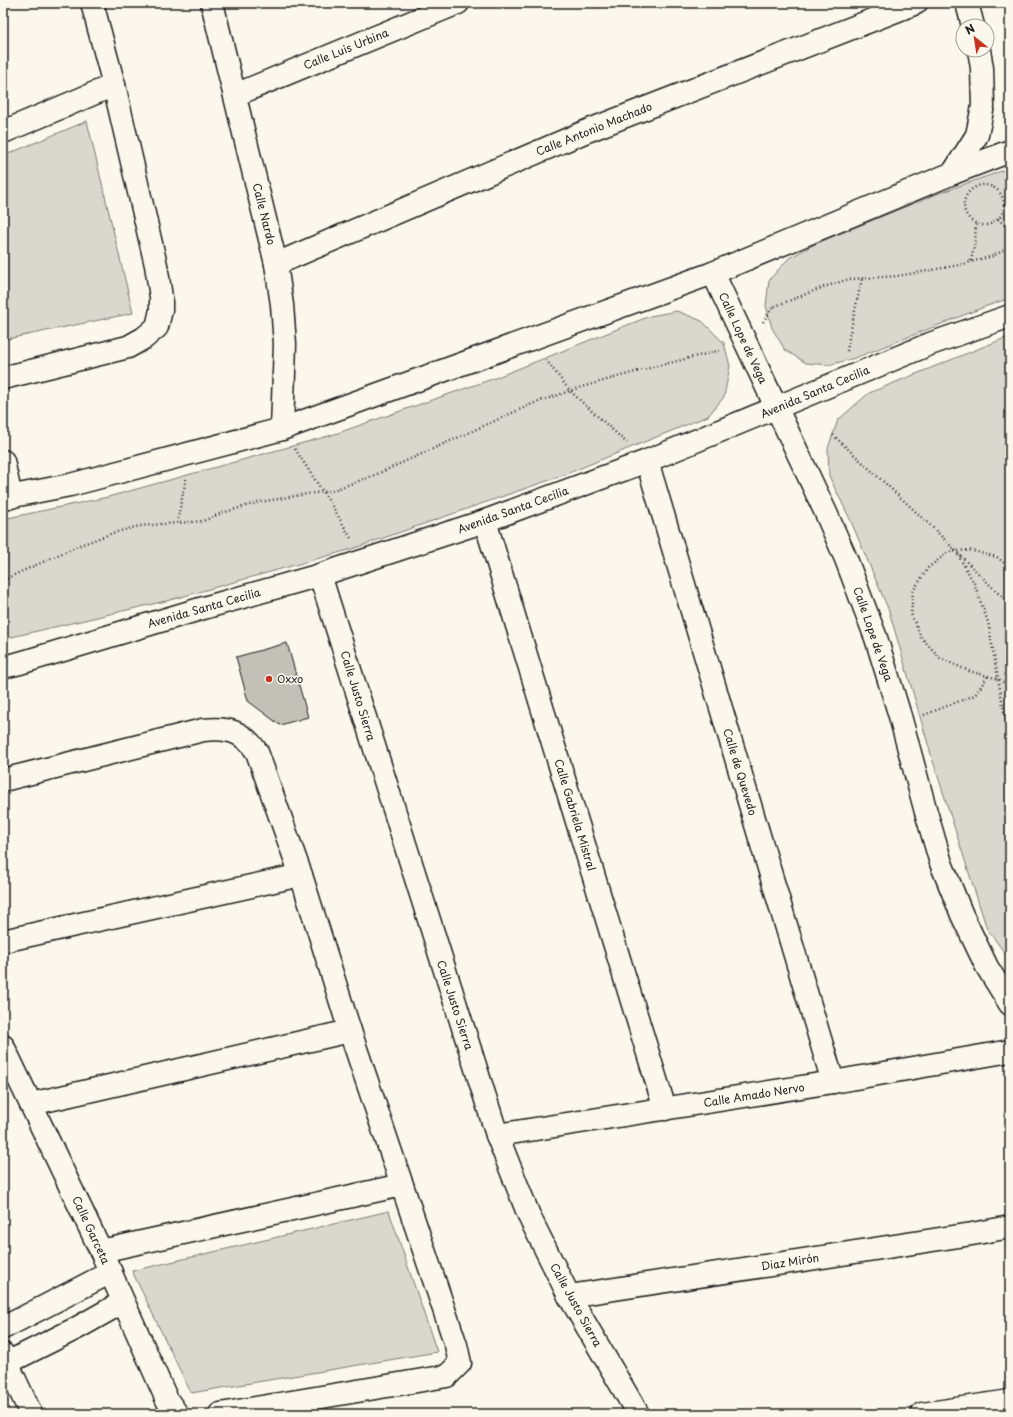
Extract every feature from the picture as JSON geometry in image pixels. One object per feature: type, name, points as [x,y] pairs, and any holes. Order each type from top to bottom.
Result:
[{"type":"street","points":[[3,378],[128,347],[144,338],[157,327],[161,310],[161,297],[158,278],[114,85],[92,3]]},
{"type":"street","name":"Calle Nardo","points":[[212,3],[276,264],[282,306],[285,344],[282,430]]},
{"type":"street","name":"Calle Luis Urbina","points":[[235,95],[458,3]]},
{"type":"street","name":"Calle Antonio Machado","points":[[276,264],[587,131],[916,3]]},
{"type":"street","points":[[967,3],[971,18]]},
{"type":"street","points":[[953,173],[977,135],[984,106],[982,68],[980,58]]},
{"type":"street","points":[[3,132],[114,85]]},
{"type":"street","points":[[3,461],[7,498],[70,485],[282,430],[713,273],[953,173],[1010,151]]},
{"type":"street","name":"Calle Lope de Vega","points":[[713,273],[846,559],[876,638],[900,716],[941,863],[962,915],[987,967],[1010,1004]]},
{"type":"street","name":"Avenida Santa Cecilia","points":[[9,662],[320,575],[485,521],[647,461],[930,344],[1010,316]]},
{"type":"street","name":"Calle de Quevedo","points":[[647,461],[833,1082]]},
{"type":"street","name":"Calle Gabriela Mistral","points":[[485,521],[665,1108]]},
{"type":"street","name":"Calle Justo Sierra","points":[[320,575],[496,1135],[530,1218],[569,1296],[638,1414]]},
{"type":"street","points":[[3,780],[203,730],[217,728],[230,730],[240,734],[250,742],[257,752],[301,875],[350,1031],[456,1345],[460,1363],[447,1376],[220,1414]]},
{"type":"street","points":[[3,941],[301,875]]},
{"type":"street","points":[[31,1104],[350,1031]]},
{"type":"street","name":"Calle Garceta","points":[[3,1046],[111,1272],[167,1400],[177,1414]]},
{"type":"street","name":"Calle Amado Nervo","points":[[496,1135],[833,1082],[1010,1051]]},
{"type":"street","points":[[101,1251],[402,1185]]},
{"type":"street","name":"Diaz Mirón","points":[[569,1296],[1010,1227]]},
{"type":"street","points":[[3,1328],[111,1272]]},
{"type":"street","points":[[31,1414],[5,1359],[77,1328],[123,1302]]},
{"type":"street","points":[[922,1414],[1010,1401]]},
{"type":"path","points":[[989,185],[1000,193],[1004,206],[998,219],[994,222],[982,225],[970,220],[966,215],[964,201],[970,190],[976,186],[989,185]]},
{"type":"path","points":[[998,219],[1010,230]]},
{"type":"path","points":[[971,261],[975,242],[976,223]]},
{"type":"path","points":[[3,580],[80,545],[113,533],[139,526],[203,521],[222,513],[260,502],[331,491],[375,475],[532,404],[570,391],[746,344],[773,307],[824,287],[849,279],[897,276],[971,261],[994,256],[1010,247]]},
{"type":"path","points":[[843,381],[848,338],[862,278]]},
{"type":"path","points":[[530,339],[570,391],[647,461]]},
{"type":"path","points":[[282,430],[341,520],[364,561]]},
{"type":"path","points":[[833,435],[929,524],[1010,605]]},
{"type":"path","points":[[177,523],[192,453]]},
{"type":"path","points":[[1010,568],[997,557],[969,550],[948,552],[928,568],[913,591],[911,614],[921,637],[940,658],[969,671],[999,679],[1010,688]]},
{"type":"path","points":[[956,551],[974,583],[988,622],[1010,746]]},
{"type":"path","points":[[920,717],[975,695],[988,676]]},
{"type":"shaded area","points":[[87,121],[133,313],[3,340],[3,156]]},
{"type":"shaded area","points":[[1010,168],[1010,298],[855,358],[829,365],[806,363],[785,350],[772,328],[766,306],[769,280],[789,258],[817,243],[934,195]]},
{"type":"shaded area","points":[[677,311],[702,321],[724,343],[730,366],[724,397],[708,416],[561,476],[352,549],[170,600],[3,639],[3,519],[108,497],[332,435],[495,378],[650,316]]},
{"type":"shaded area","points":[[1010,336],[1010,960],[987,929],[933,761],[889,611],[850,519],[829,476],[828,448],[838,420],[869,393]]},
{"type":"shaded area","points":[[389,1211],[437,1352],[191,1393],[132,1271]]},
{"type":"building","name":"Oxxo","points":[[287,643],[308,717],[280,725],[248,701],[236,657]]},
{"type":"place","name":"Oxxo","points":[[269,679]]}]
